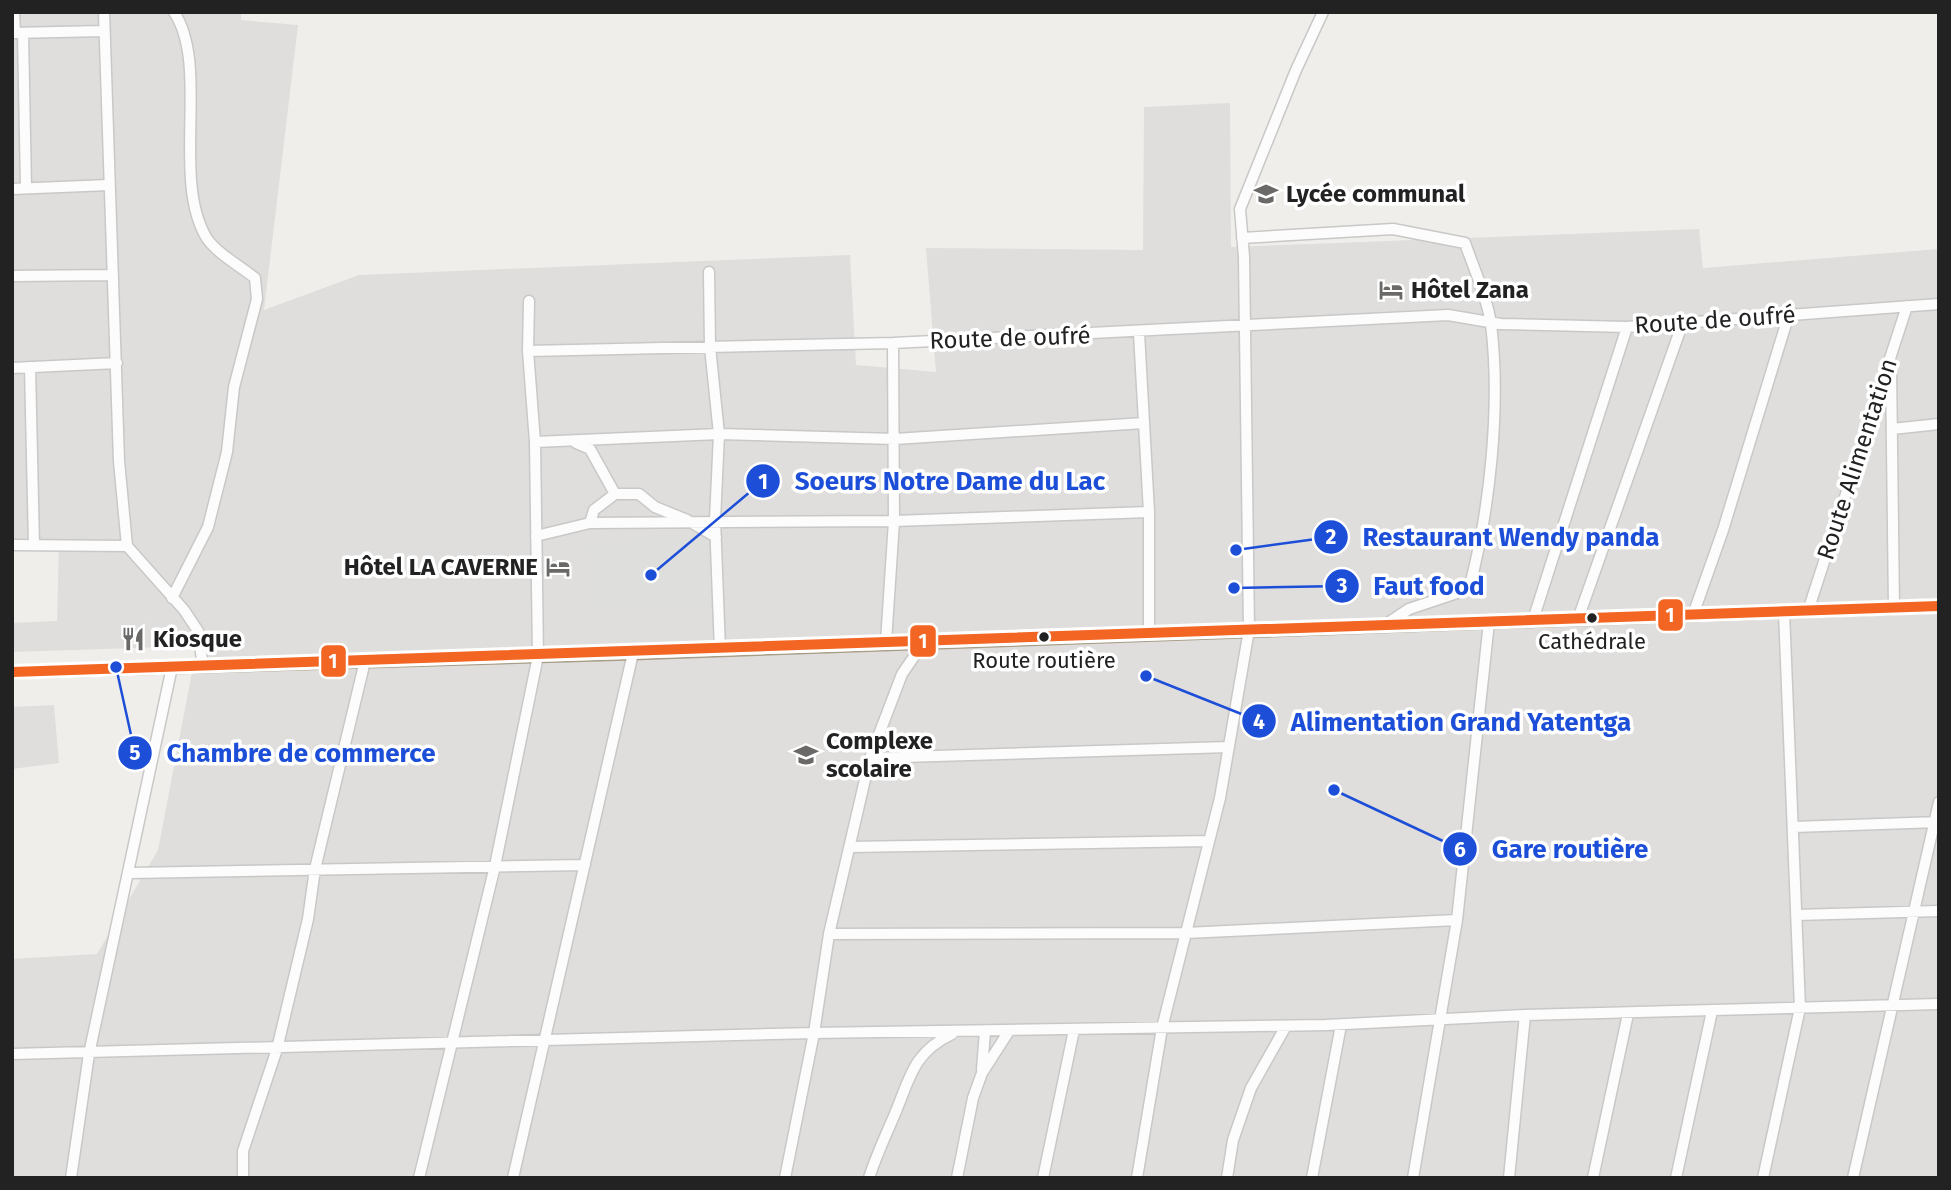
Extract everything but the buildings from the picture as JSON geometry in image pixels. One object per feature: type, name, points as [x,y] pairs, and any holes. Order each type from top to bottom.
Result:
[{"type":"main road","points":[[12,672],[633,653],[1939,606]]},
{"type":"street","points":[[14,12],[26,188]]},
{"type":"street","points":[[104,12],[119,461],[127,546],[198,631],[203,667]]},
{"type":"street","points":[[172,598],[208,527],[227,452],[234,387],[257,299],[258,285],[255,278],[207,240],[194,212],[186,39],[174,12]]},
{"type":"street","points":[[1137,1178],[1162,1028],[1209,841],[1229,747],[1249,630],[1245,326],[1240,209],[1296,69],[1324,12]]},
{"type":"street","points":[[17,33],[104,31]]},
{"type":"street","points":[[12,189],[110,185]]},
{"type":"street","points":[[1242,237],[1393,229],[1465,243],[1490,322],[1495,392],[1484,526],[1469,589],[1409,608],[1385,625]]},
{"type":"street","points":[[709,272],[710,347],[719,434],[715,520],[720,650]]},
{"type":"street","points":[[12,276],[113,275]]},
{"type":"street","points":[[419,1178],[454,1044],[495,866],[538,656],[535,442],[528,351],[529,301]]},
{"type":"street","name":"Route de oufré","points":[[528,351],[893,343],[1139,333],[1448,315],[1490,322],[1627,327],[1939,304]]},
{"type":"street","name":"Route Alimentation","points":[[1808,611],[1907,306]]},
{"type":"street","points":[[1693,615],[1723,530],[1788,314]]},
{"type":"street","points":[[1578,619],[1683,322]]},
{"type":"street","points":[[1533,620],[1627,327]]},
{"type":"street","points":[[1139,333],[1149,512],[1149,633]]},
{"type":"street","points":[[886,642],[894,521],[893,343]]},
{"type":"street","points":[[1891,356],[1894,608]]},
{"type":"street","points":[[12,368],[117,363]]},
{"type":"street","points":[[30,367],[34,545]]},
{"type":"street","points":[[535,442],[719,434],[895,439],[1144,423]]},
{"type":"street","points":[[1892,429],[1939,424]]},
{"type":"street","points":[[569,441],[590,449],[615,494]]},
{"type":"street","points":[[590,523],[594,510],[615,494],[639,495],[655,507],[687,520],[716,537]]},
{"type":"street","points":[[536,536],[590,523],[687,520],[894,521],[1149,512]]},
{"type":"street","points":[[12,545],[127,546]]},
{"type":"street","points":[[1763,1178],[1800,1008],[1784,612]]},
{"type":"street","points":[[1413,1178],[1457,920],[1489,622]]},
{"type":"street","points":[[785,1178],[814,1033],[829,934],[870,758],[902,674],[923,642]]},
{"type":"street","points":[[513,1178],[633,653]]},
{"type":"street","points":[[243,1178],[243,1151],[277,1049],[308,919],[315,869],[365,661]]},
{"type":"street","points":[[71,1178],[89,1054],[130,873],[172,667]]},
{"type":"street","points":[[870,758],[1229,747]]},
{"type":"street","points":[[1853,1178],[1939,803]]},
{"type":"street","points":[[1793,827],[1936,822]]},
{"type":"street","points":[[850,847],[1209,841]]},
{"type":"street","points":[[130,873],[586,865]]},
{"type":"street","points":[[1796,915],[1939,911]]},
{"type":"street","points":[[829,934],[1186,933],[1457,920]]},
{"type":"street","points":[[12,1054],[814,1033],[1341,1025],[1525,1015],[1939,1004]]},
{"type":"street","points":[[1676,1178],[1712,1011]]},
{"type":"street","points":[[1593,1178],[1629,1014]]},
{"type":"street","points":[[1509,1178],[1525,1015]]},
{"type":"street","points":[[1312,1178],[1341,1025]]},
{"type":"street","points":[[1227,1178],[1233,1140],[1251,1088],[1286,1026]]},
{"type":"street","points":[[1043,1178],[1074,1030]]},
{"type":"street","points":[[869,1178],[878,1146],[894,1116],[912,1068],[934,1042],[957,1031]]},
{"type":"street","points":[[982,1073],[985,1031]]},
{"type":"street","points":[[957,1178],[973,1098],[982,1073],[1009,1031]]},
{"type":"shaded area","points":[[12,12],[241,12],[241,20],[298,25],[264,310],[359,275],[850,255],[856,365],[936,372],[926,248],[1143,250],[1144,107],[1230,103],[1231,247],[1699,229],[1703,268],[1939,249],[1939,1178],[12,1178],[12,959],[97,954],[158,850],[197,646],[12,652],[12,623],[57,621],[59,541],[12,542]]},
{"type":"shaded area","points":[[711,538],[714,610],[591,611],[587,541]]},
{"type":"shaded area","points":[[54,705],[59,763],[12,769],[12,707]]},
{"type":"transit line","name":"1","points":[[12,672],[1939,606]]},
{"type":"place","name":"Lycée communal","points":[[1266,194]]},
{"type":"place","name":"Hôtel Zana","points":[[1391,290]]},
{"type":"place","name":"Restaurant Wendy panda","points":[[1236,550]]},
{"type":"place","name":"Hôtel LA CAVERNE","points":[[558,567]]},
{"type":"place","name":"Soeurs Notre Dame du Lac","points":[[651,575]]},
{"type":"place","name":"Faut food","points":[[1234,588]]},
{"type":"place","name":"Cathédrale","points":[[1592,618]]},
{"type":"place","name":"Route routière","points":[[1044,637]]},
{"type":"place","name":"Kiosque","points":[[133,639]]},
{"type":"place","name":"Chambre de commerce","points":[[116,667]]},
{"type":"place","name":"Alimentation Grand Yatentga","points":[[1146,676]]},
{"type":"place","name":"Complexe scolaire","points":[[806,755]]},
{"type":"place","name":"Gare routière","points":[[1334,790]]}]
